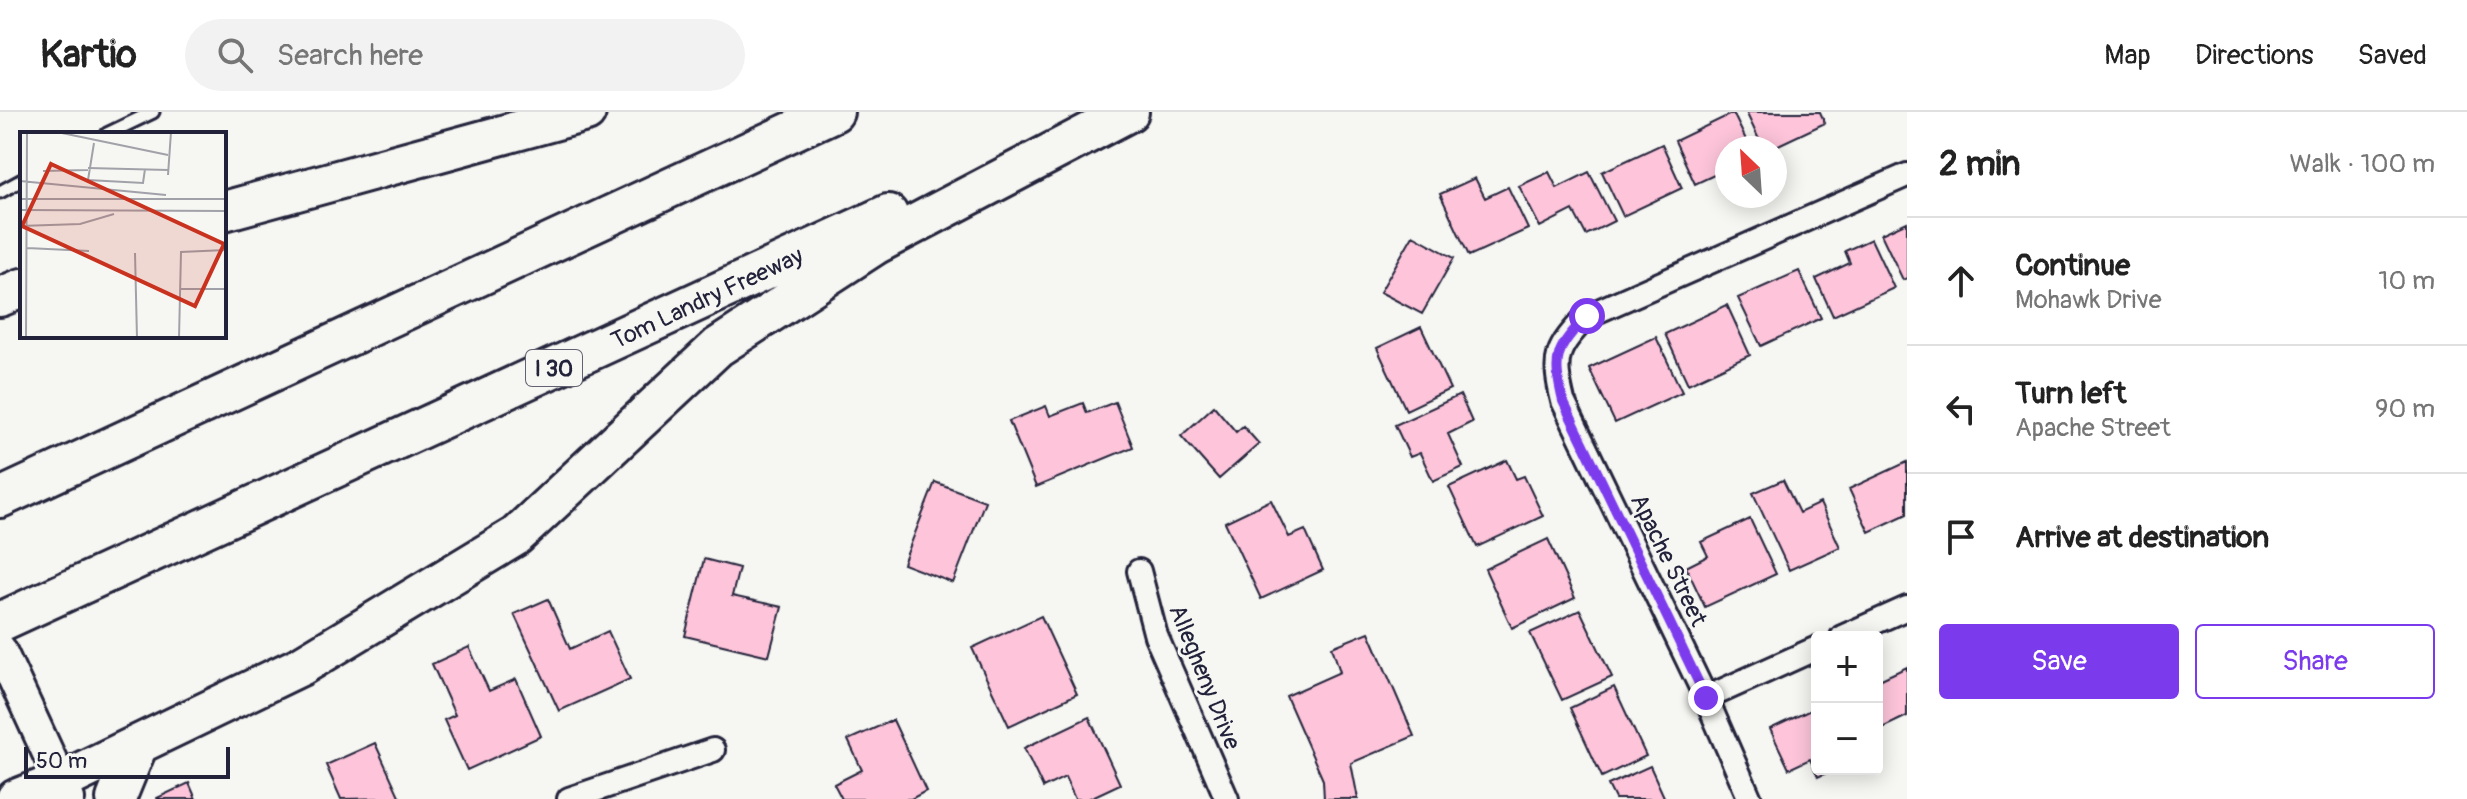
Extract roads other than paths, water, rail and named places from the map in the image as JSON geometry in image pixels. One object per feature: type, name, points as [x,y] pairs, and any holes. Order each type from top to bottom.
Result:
[{"type":"highway","points":[[226,210],[586,112]]},
{"type":"highway","points":[[0,498],[834,112]]},
{"type":"highway","name":"Tom Landry Freeway","points":[[0,622],[1108,112]]},
{"type":"highway","points":[[16,799],[66,790],[138,745],[301,666],[516,536],[718,347],[875,245],[1129,112]]},
{"type":"highway","points":[[0,297],[20,289]]},
{"type":"highway","points":[[116,799],[138,745]]},
{"type":"main road","points":[[0,649],[66,790]]},
{"type":"street","name":"Apache Street","points":[[1750,799],[1706,698],[1563,401],[1554,366],[1562,342],[1587,316],[1907,175]]},
{"type":"street","name":"Allegheny Drive","points":[[1139,571],[1156,636],[1227,799]]},
{"type":"street","points":[[1855,631],[1907,608]]},
{"type":"street","points":[[1706,698],[1811,651]]},
{"type":"street","points":[[569,799],[713,750]]},
{"type":"lane","points":[[111,132],[153,112]]},
{"type":"lane","points":[[0,192],[20,181]]}]
